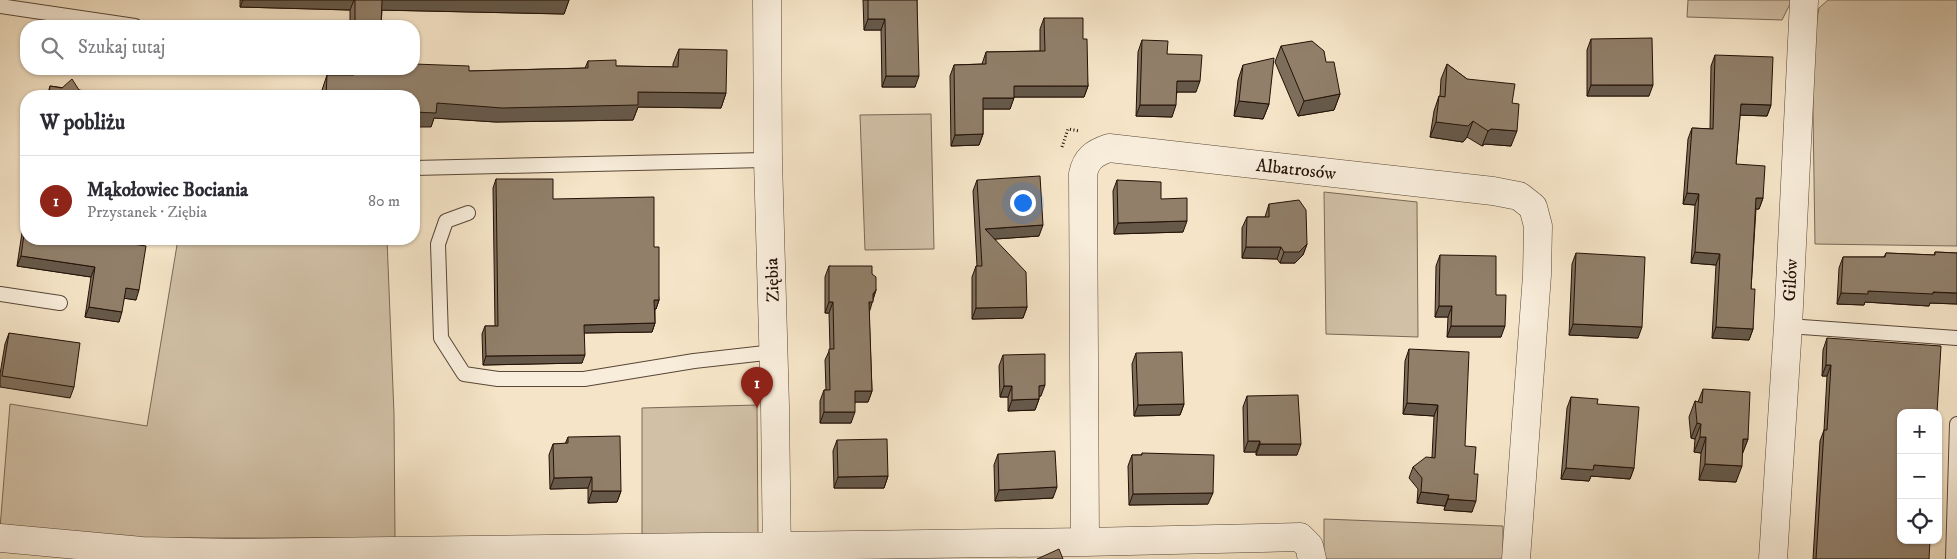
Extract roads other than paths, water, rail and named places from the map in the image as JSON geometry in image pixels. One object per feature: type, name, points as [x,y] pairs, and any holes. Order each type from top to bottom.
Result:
[{"type":"street","name":"Ziębia","points":[[767,0],[768,160],[774,352],[777,552]]},
{"type":"street","name":"Gilów","points":[[1773,559],[1788,326],[1804,1]]},
{"type":"street","name":"Albatrosów","points":[[1085,542],[1083,174],[1086,162],[1097,152],[1109,148],[1493,191],[1519,196],[1533,207],[1538,226],[1537,275],[1516,559]]},
{"type":"street","points":[[0,538],[142,552],[235,553],[777,552],[1300,537],[1309,546],[1312,559]]},
{"type":"lane","points":[[0,6],[94,20]]},
{"type":"lane","points":[[420,168],[768,160]]},
{"type":"lane","points":[[468,213],[446,221],[438,244],[441,338],[464,374],[498,379],[584,379],[694,361],[774,352]]},
{"type":"lane","points":[[0,294],[60,303]]},
{"type":"lane","points":[[1788,326],[1957,338]]},
{"type":"lane","points":[[1953,559],[1957,424]]},
{"type":"place","name":"Mąkołowiec Bociania","points":[[757,408]]}]
